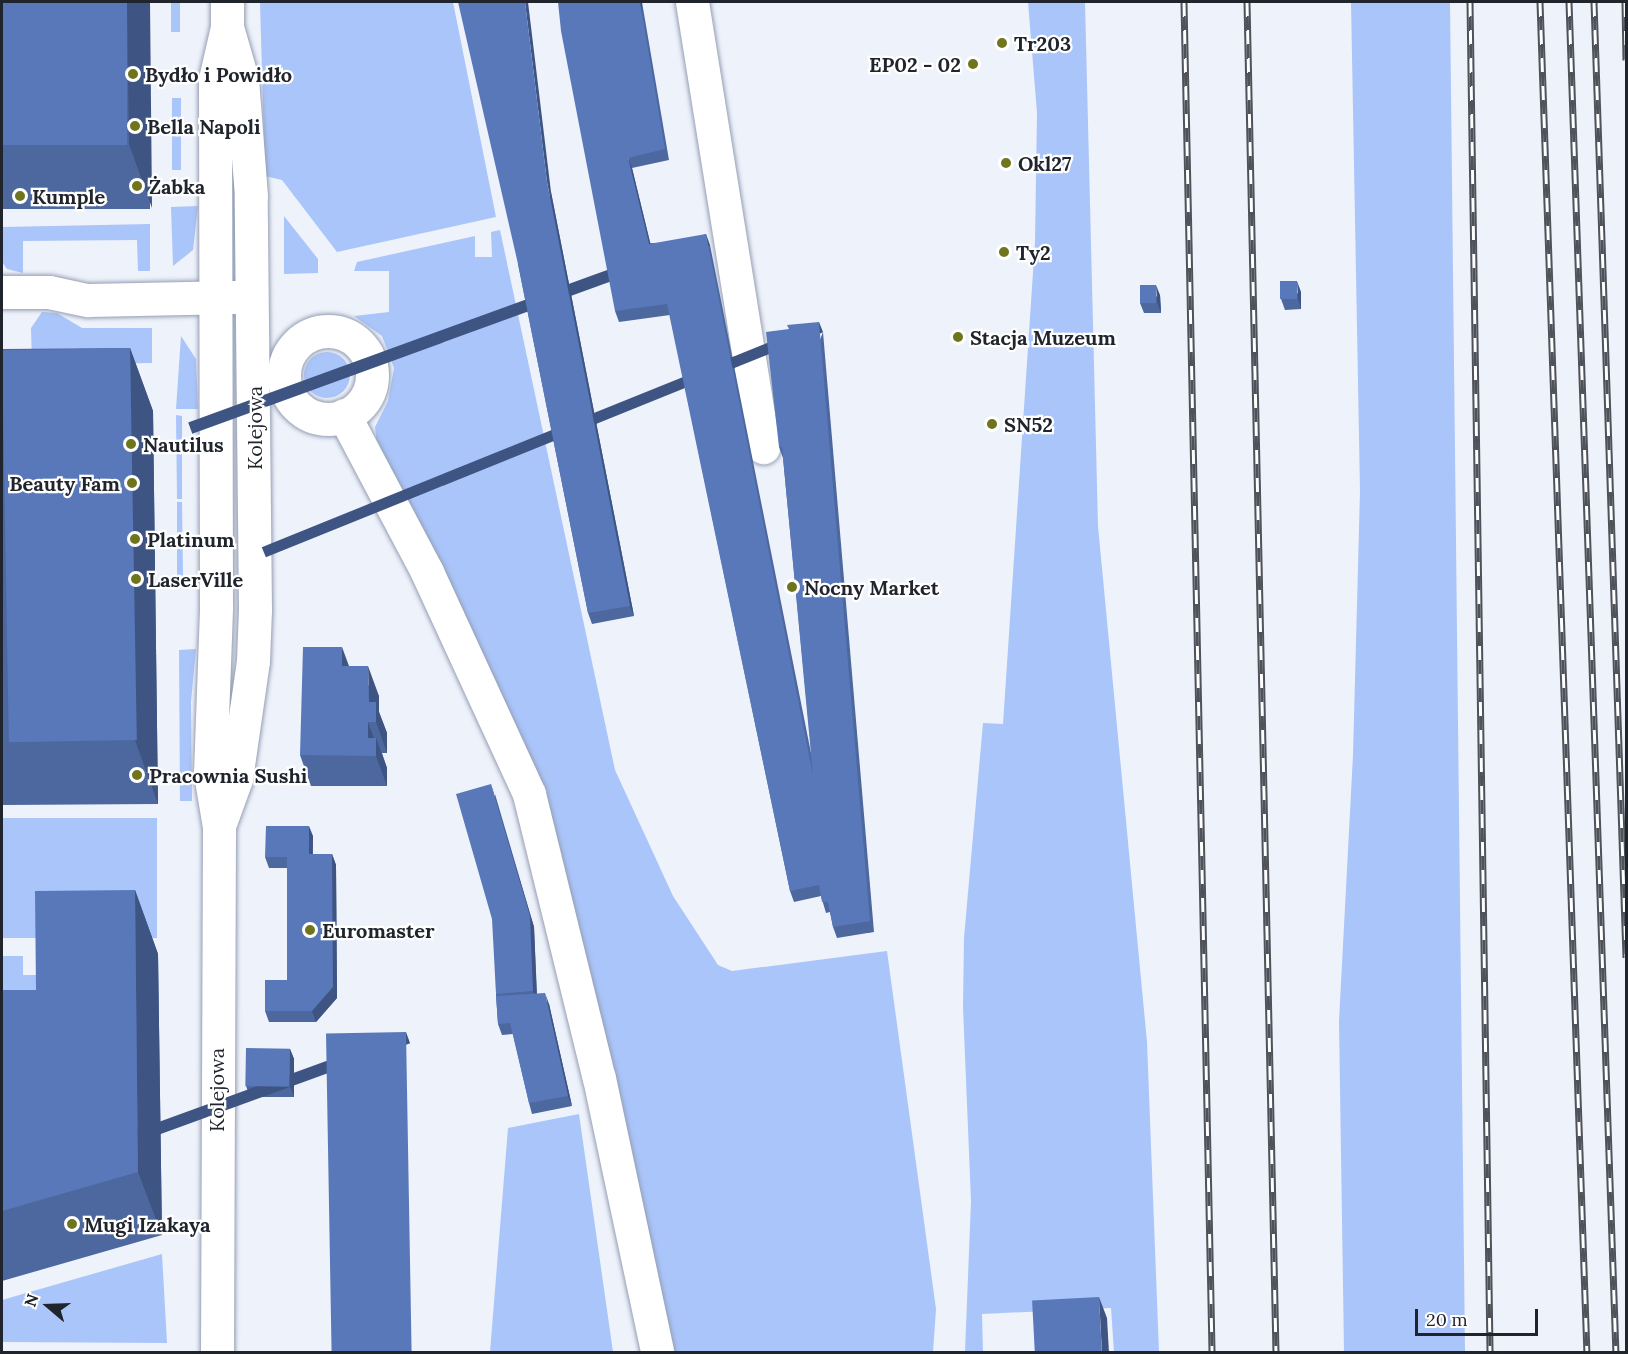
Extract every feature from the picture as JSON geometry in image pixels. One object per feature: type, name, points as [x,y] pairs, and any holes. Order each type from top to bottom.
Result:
[{"type":"street","points":[[692,2],[763,447]]},
{"type":"street","name":"Kolejowa","points":[[219,827],[236,779],[254,641],[269,369],[253,297],[242,79],[227,14]]},
{"type":"street","name":"Kolejowa","points":[[217,1353],[219,827],[210,773],[216,607],[215,79],[227,14]]},
{"type":"street","points":[[2,292],[49,292],[88,300],[253,297]]},
{"type":"street","points":[[329,330],[349,336],[365,352],[372,374],[370,389],[360,405],[344,415],[326,419],[308,415],[293,403],[285,386],[269,369],[300,339],[329,330]]},
{"type":"street","points":[[344,415],[427,572],[529,794],[598,1078],[657,1353]]},
{"type":"shaded area","points":[[171,2],[180,2],[180,32],[171,32]]},
{"type":"shaded area","points":[[260,2],[453,2],[496,217],[337,252],[282,180],[265,176]]},
{"type":"shaded area","points":[[1028,2],[1085,2],[1098,526],[1147,1042],[1159,1352],[1114,1352],[1111,1308],[982,1314],[983,1352],[965,1352],[971,1201],[963,1007],[964,938],[983,723],[1003,724],[1035,242],[1037,113]]},
{"type":"shaded area","points":[[1351,2],[1450,2],[1465,1352],[1344,1352],[1339,1021],[1353,755],[1360,491]]},
{"type":"shaded area","points":[[172,98],[181,98],[181,170],[172,170]]},
{"type":"shaded area","points":[[198,206],[193,250],[173,266],[171,207]]},
{"type":"shaded area","points":[[284,216],[318,259],[318,273],[284,274]]},
{"type":"shaded area","points":[[150,224],[150,271],[138,271],[137,240],[23,241],[23,273],[7,269],[2,262],[2,227]]},
{"type":"shaded area","points":[[500,230],[615,770],[673,896],[718,965],[732,971],[887,951],[936,1309],[933,1352],[668,1352],[560,848],[545,799],[377,445],[375,427],[388,401],[394,368],[382,336],[354,316],[389,312],[389,271],[354,271],[357,262],[475,236],[475,257],[492,257],[491,232]]},
{"type":"shaded area","points":[[42,312],[57,313],[82,328],[152,328],[152,363],[32,365],[31,328]]},
{"type":"shaded area","points":[[181,336],[196,359],[198,409],[176,409]]},
{"type":"shaded area","points":[[327,352],[336,353],[343,359],[349,366],[349,384],[343,391],[336,397],[327,398],[318,397],[311,391],[305,384],[304,375],[305,366],[311,359],[318,353]]},
{"type":"shaded area","points":[[176,415],[182,416],[182,499],[177,499]]},
{"type":"shaded area","points":[[177,502],[182,502],[183,576],[177,576]]},
{"type":"shaded area","points":[[196,649],[191,702],[192,801],[180,801],[179,650]]},
{"type":"shaded area","points":[[2,818],[157,818],[157,938],[2,938]]},
{"type":"shaded area","points":[[2,956],[23,956],[23,975],[43,975],[44,1034],[2,1035]]},
{"type":"shaded area","points":[[579,1114],[613,1352],[490,1352],[508,1128]]},
{"type":"shaded area","points":[[162,1254],[167,1343],[2,1342],[2,1300]]},
{"type":"building","points":[[2,2],[127,2],[127,145],[2,145]]},
{"type":"building","points":[[458,2],[525,2],[547,182],[630,606],[588,613],[518,264]]},
{"type":"building","points":[[558,2],[640,2],[665,149],[628,158],[649,244],[706,234],[813,775],[782,447],[779,447],[766,332],[789,329],[787,325],[819,322],[870,921],[833,927],[828,902],[822,902],[819,885],[790,891],[667,304],[615,311],[561,31]]},
{"type":"building","points":[[1280,281],[1297,281],[1297,299],[1280,299]]},
{"type":"building","points":[[1140,285],[1156,285],[1156,303],[1140,303]]},
{"type":"building","points":[[130,348],[137,740],[9,742],[2,350]]},
{"type":"building","points":[[303,647],[342,647],[342,666],[368,666],[369,702],[376,702],[376,722],[368,722],[368,738],[376,738],[376,756],[300,755]]},
{"type":"building","points":[[491,784],[530,916],[533,991],[496,994],[492,919],[456,794]]},
{"type":"building","points":[[266,826],[309,826],[309,854],[332,854],[333,987],[312,1011],[265,1011],[265,980],[287,980],[287,857],[265,857]]},
{"type":"building","points":[[135,890],[138,1172],[2,1211],[2,990],[36,990],[35,891]]},
{"type":"building","points":[[545,993],[568,1096],[529,1103],[510,1023],[498,1024],[496,996]]},
{"type":"building","points":[[406,1032],[412,1352],[332,1352],[326,1033]]},
{"type":"building","points":[[246,1048],[290,1049],[289,1087],[245,1086]]},
{"type":"building","points":[[1099,1297],[1102,1352],[1035,1352],[1032,1301]]},
{"type":"railway","points":[[1184,2],[1212,1352]]},
{"type":"railway","points":[[1247,2],[1276,1352]]},
{"type":"railway","points":[[1470,2],[1490,1352]]},
{"type":"railway","points":[[1540,2],[1587,1352]]},
{"type":"railway","points":[[1569,2],[1616,1352]]},
{"type":"railway","points":[[1594,2],[1626,957]]},
{"type":"railway","points":[[1625,2],[1626,60]]},
{"type":"place","name":"Tr203","points":[[1002,43]]},
{"type":"place","name":"EP02 - 02","points":[[973,64]]},
{"type":"place","name":"Bydło i Powidło","points":[[133,74]]},
{"type":"place","name":"Bella Napoli","points":[[135,126]]},
{"type":"place","name":"Okl27","points":[[1006,163]]},
{"type":"place","name":"Żabka","points":[[137,186]]},
{"type":"place","name":"Kumple","points":[[20,196]]},
{"type":"place","name":"Ty2","points":[[1004,252]]},
{"type":"place","name":"Stacja Muzeum","points":[[958,337]]},
{"type":"place","name":"SN52","points":[[992,424]]},
{"type":"place","name":"Nautilus","points":[[131,444]]},
{"type":"place","name":"Beauty Fam","points":[[132,483]]},
{"type":"place","name":"Platinum","points":[[135,539]]},
{"type":"place","name":"LaserVille","points":[[136,579]]},
{"type":"place","name":"Nocny Market","points":[[792,587]]},
{"type":"place","name":"Pracownia Sushi","points":[[137,775]]},
{"type":"place","name":"Euromaster","points":[[310,930]]},
{"type":"place","name":"Mugi Izakaya","points":[[72,1224]]}]
